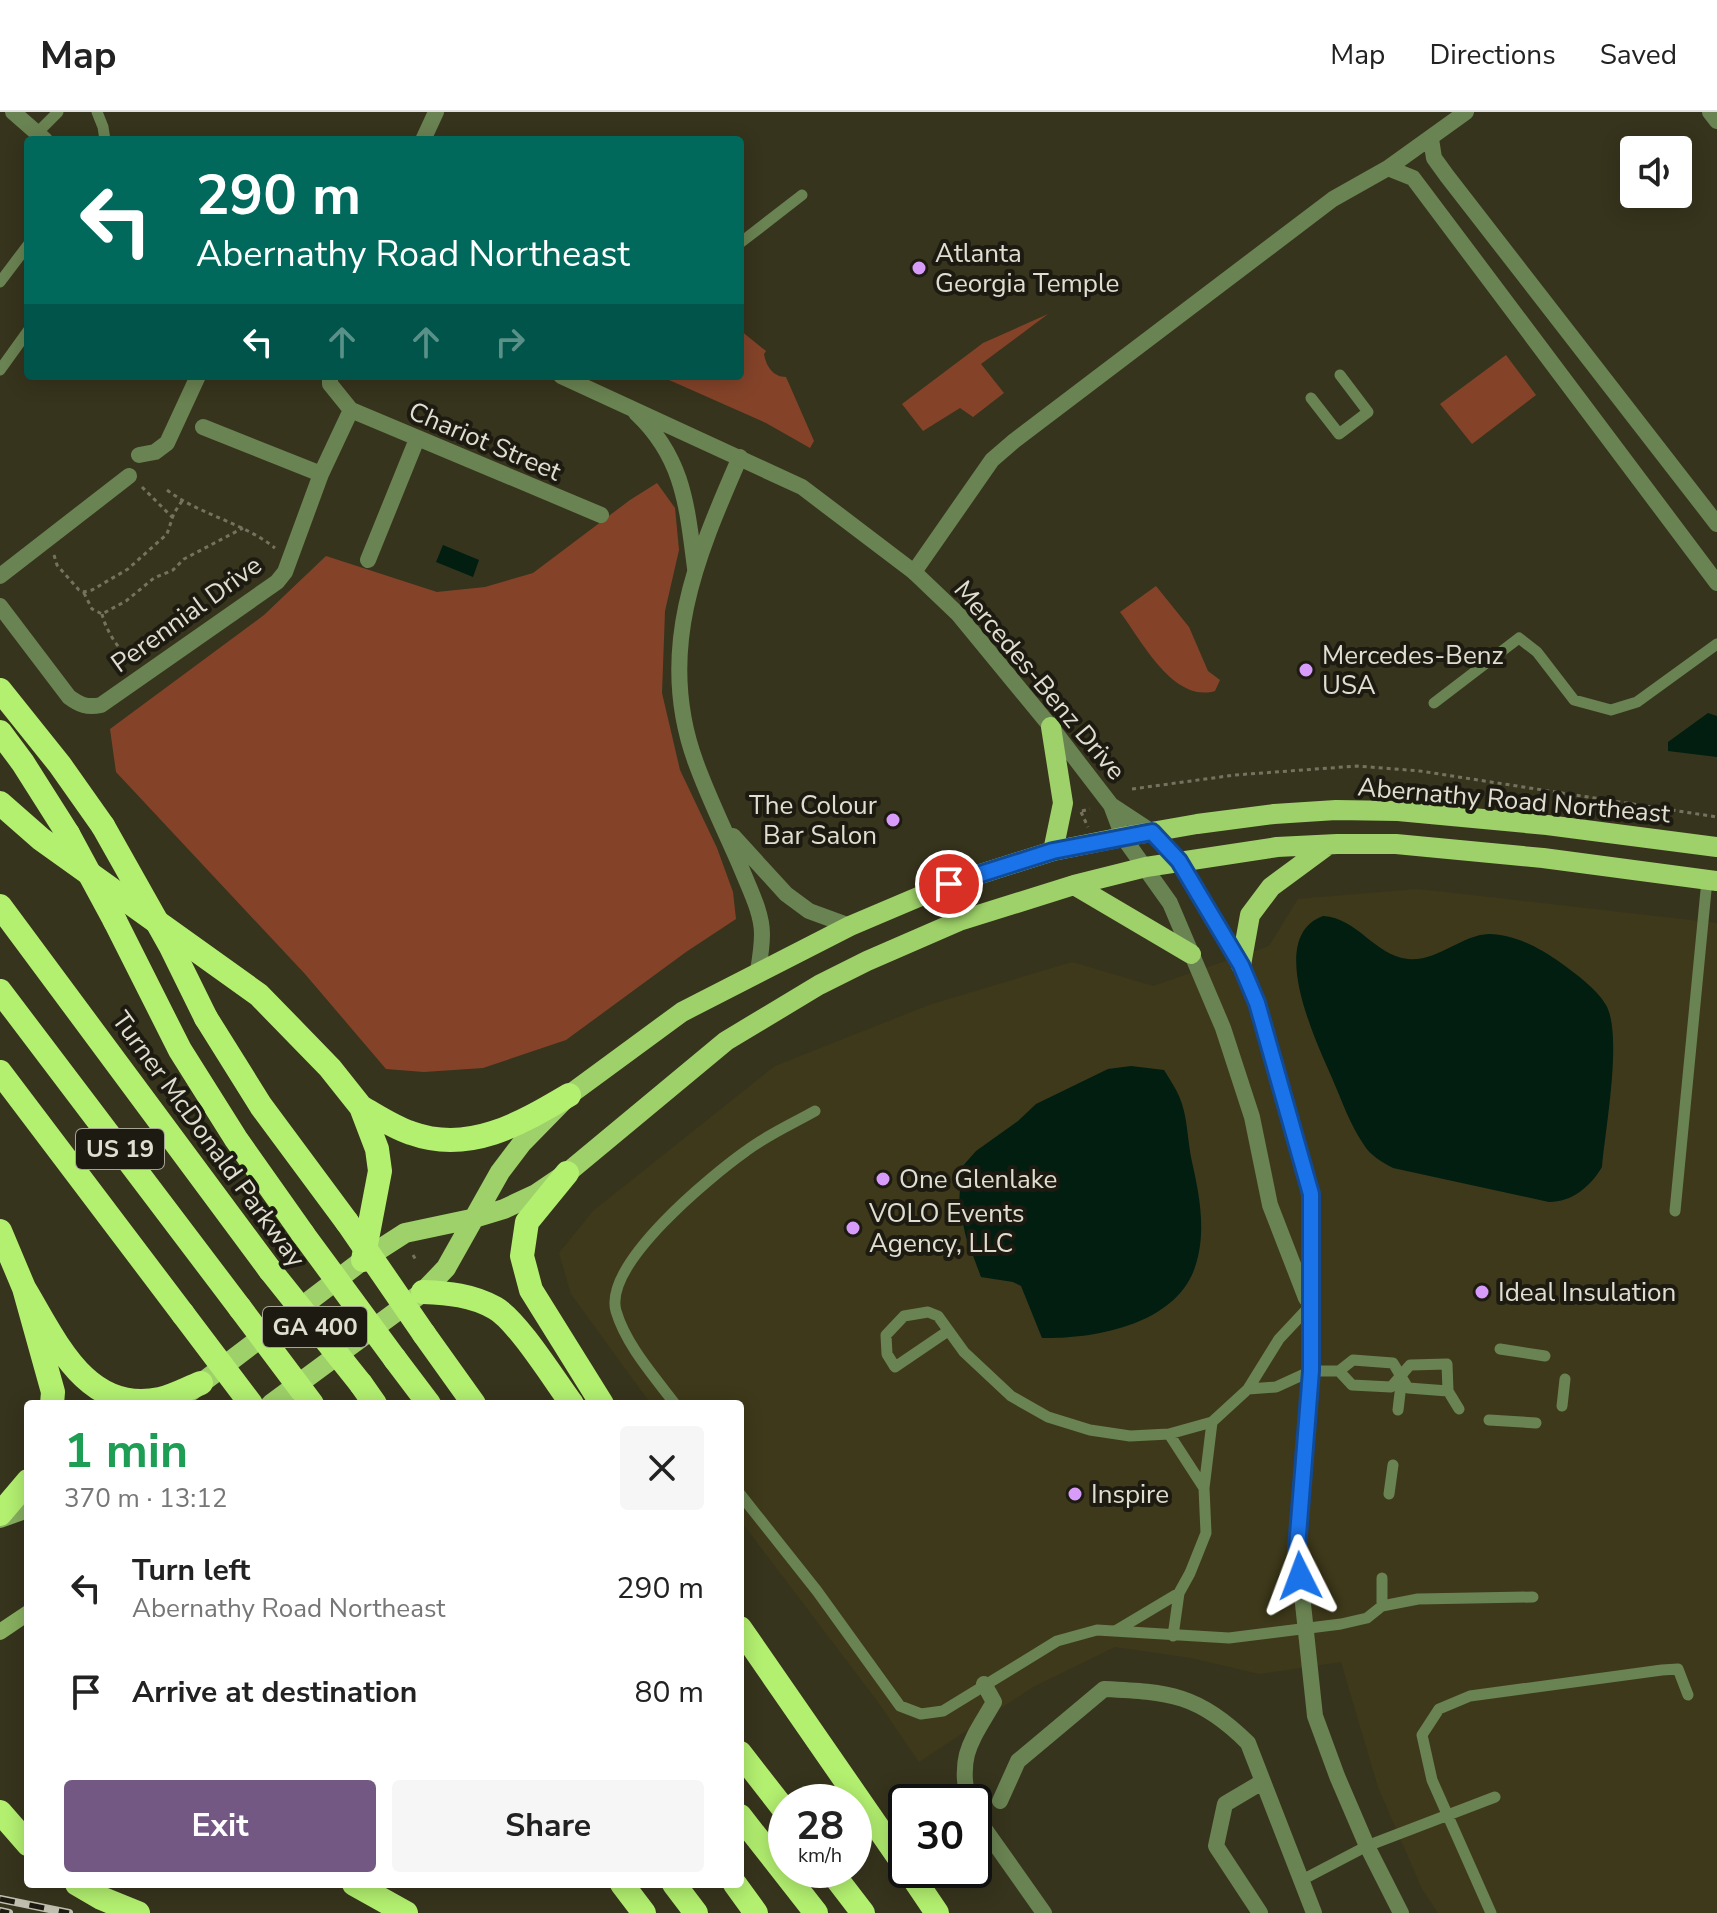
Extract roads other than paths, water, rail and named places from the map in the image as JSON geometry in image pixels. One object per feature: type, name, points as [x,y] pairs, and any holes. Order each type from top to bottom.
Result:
[{"type":"highway","points":[[0,690],[60,765],[103,826],[170,945],[206,1018],[261,1106],[347,1222],[471,1400]]},
{"type":"highway","points":[[0,732],[68,834],[180,1050],[236,1139],[426,1400]]},
{"type":"highway","points":[[0,803],[41,839],[259,995],[330,1068],[361,1107],[377,1149],[380,1171],[363,1260]]},
{"type":"highway","name":"Turner McDonald Parkway","points":[[0,906],[270,1270],[372,1400]]},
{"type":"highway","name":"US 19","points":[[0,991],[240,1308]]},
{"type":"highway","name":"US 19","points":[[0,1072],[248,1400]]},
{"type":"highway","points":[[361,1107],[408,1133],[456,1142],[521,1123],[569,1095]]},
{"type":"highway","points":[[567,1173],[527,1222],[522,1256],[531,1290],[600,1400]]},
{"type":"highway","points":[[0,1231],[24,1288],[53,1392],[52,1400]]},
{"type":"highway","points":[[24,1288],[71,1364],[96,1389],[127,1400]]},
{"type":"highway","points":[[423,1292],[450,1293],[497,1309],[524,1338],[569,1400]]},
{"type":"highway","name":"GA 400","points":[[240,1308],[309,1400]]},
{"type":"highway","points":[[154,1400],[201,1383]]},
{"type":"highway","points":[[0,1514],[24,1486]]},
{"type":"highway","points":[[744,1632],[888,1841]]},
{"type":"highway","points":[[744,1758],[768,1789]]},
{"type":"highway","points":[[0,1812],[24,1839]]},
{"type":"highway","points":[[744,1821],[816,1913]]},
{"type":"highway","points":[[84,1888],[138,1913]]},
{"type":"highway","points":[[361,1888],[406,1913]]},
{"type":"highway","points":[[625,1888],[644,1913]]},
{"type":"highway","points":[[677,1888],[696,1913]]},
{"type":"highway","points":[[738,1888],[756,1913]]},
{"type":"highway","points":[[844,1888],[863,1913]]},
{"type":"highway","points":[[920,1888],[937,1913]]},
{"type":"main road","points":[[1051,727],[1063,803],[1053,851]]},
{"type":"main road","name":"Abernathy Road Northeast","points":[[276,1400],[423,1292],[446,1268],[500,1172],[522,1143],[569,1095],[682,1012],[850,926],[949,884],[1053,851],[1123,837],[1274,814],[1336,810],[1398,811],[1547,825],[1717,847]]},
{"type":"main road","points":[[1241,965],[1250,915],[1271,887],[1328,844]]},
{"type":"main road","name":"Abernathy Road Northeast","points":[[179,1400],[363,1260],[405,1233],[471,1219],[504,1209],[536,1194],[567,1173],[726,1041],[772,1011],[819,985],[959,921],[1074,885],[1146,867],[1277,847],[1328,844],[1396,844],[1543,858],[1712,880]]},
{"type":"main road","points":[[1074,885],[1191,954]]},
{"type":"main road","points":[[0,1520],[24,1511]]},
{"type":"main road","points":[[0,1632],[24,1616]]},
{"type":"street","points":[[13,112],[39,136]]},
{"type":"street","points":[[425,136],[436,112]]},
{"type":"street","points":[[914,572],[964,498],[1003,450],[1333,199],[1388,168],[1466,112]]},
{"type":"street","points":[[1431,139],[1434,158],[1447,176],[1717,524]]},
{"type":"street","points":[[1388,168],[1413,178],[1717,583]]},
{"type":"street","points":[[139,455],[155,452],[167,443],[196,380]]},
{"type":"street","points":[[330,380],[351,410]]},
{"type":"street","name":"Mercedes-Benz Drive","points":[[572,380],[802,487],[930,587],[958,614],[1051,727],[1111,805],[1123,837],[1170,903],[1223,1028],[1252,1117],[1270,1205],[1309,1307]]},
{"type":"street","points":[[626,404],[657,436],[678,472],[688,513],[695,568]]},
{"type":"street","name":"Chariot Street","points":[[351,410],[601,515]]},
{"type":"street","name":"Perennial Drive","points":[[0,606],[69,697],[79,705],[101,705],[277,582],[285,572],[321,474],[351,410]]},
{"type":"street","points":[[203,427],[321,474]]},
{"type":"street","points":[[368,560],[417,439]]},
{"type":"street","points":[[740,457],[695,568],[677,664],[685,732],[754,900],[763,932],[758,971]]},
{"type":"street","points":[[0,576],[129,476]]},
{"type":"street","name":"Mercedes-Benz Drive","points":[[1111,805],[1152,832],[1179,861],[1241,965],[1257,1003],[1311,1194],[1311,1371],[1297,1548],[1315,1716],[1367,1846],[1401,1913]]},
{"type":"street","points":[[723,827],[786,894],[809,911],[850,926]]},
{"type":"street","points":[[965,1784],[965,1756],[994,1702],[984,1684]]},
{"type":"street","points":[[1000,1801],[1018,1761],[1104,1689],[1160,1691],[1198,1704],[1229,1724],[1248,1743],[1314,1913]]},
{"type":"street","points":[[1260,1913],[1216,1846],[1225,1804],[1262,1782]]},
{"type":"street","points":[[992,1839],[1044,1913]]},
{"type":"lane","points":[[41,136],[58,112]]},
{"type":"lane","points":[[97,112],[104,136]]},
{"type":"lane","points":[[744,240],[802,195]]},
{"type":"lane","points":[[0,282],[24,250]]},
{"type":"lane","points":[[0,370],[24,337]]},
{"type":"lane","points":[[1311,398],[1339,434],[1368,412],[1340,375]]},
{"type":"lane","points":[[1434,703],[1519,638],[1537,652],[1574,700],[1611,710],[1637,702],[1717,644]]},
{"type":"lane","points":[[1675,1211],[1712,880]]},
{"type":"lane","points":[[672,1400],[634,1348],[616,1310],[615,1290],[629,1263],[662,1222],[747,1149],[815,1111]]},
{"type":"lane","points":[[948,1331],[895,1367],[887,1354],[886,1335],[904,1316],[928,1312],[938,1316],[964,1352],[1011,1396],[1048,1417],[1130,1436],[1169,1434],[1212,1422],[1248,1389],[1279,1339],[1309,1307]]},
{"type":"lane","points":[[1500,1349],[1545,1356]]},
{"type":"lane","points":[[1248,1389],[1276,1387],[1311,1371],[1339,1371],[1353,1360],[1393,1363],[1408,1388],[1448,1391]]},
{"type":"lane","points":[[1339,1371],[1352,1385],[1391,1387],[1410,1365],[1447,1364],[1448,1391],[1459,1409]]},
{"type":"lane","points":[[1398,1410],[1402,1375]]},
{"type":"lane","points":[[1562,1406],[1565,1379]]},
{"type":"lane","points":[[1489,1420],[1536,1423]]},
{"type":"lane","points":[[1173,1636],[1179,1593],[1206,1533],[1204,1488],[1212,1422]]},
{"type":"lane","points":[[1169,1434],[1204,1488]]},
{"type":"lane","points":[[1389,1494],[1393,1465]]},
{"type":"lane","points":[[744,1499],[817,1591],[900,1706],[921,1714],[943,1711],[1057,1641],[1097,1630],[1229,1638],[1306,1630],[1367,1618],[1382,1606],[1418,1599],[1533,1597]]},
{"type":"lane","points":[[1382,1578],[1382,1606]]},
{"type":"lane","points":[[1116,1630],[1179,1593]]},
{"type":"lane","points":[[1491,1913],[1432,1780],[1422,1735],[1439,1709],[1470,1696],[1678,1669],[1688,1695]]},
{"type":"lane","points":[[1300,1881],[1367,1846],[1495,1797]]},
{"type":"railway","points":[[0,1899],[69,1913]]},
{"type":"railway","points":[[0,1911],[9,1913]]},
{"type":"place","name":"Atlanta Georgia Temple","points":[[919,268]]},
{"type":"place","name":"Mercedes-Benz USA","points":[[1306,670]]},
{"type":"place","name":"The Colour Bar Salon","points":[[893,820]]},
{"type":"place","name":"One Glenlake","points":[[883,1179]]},
{"type":"place","name":"VOLO Events Agency, LLC","points":[[853,1228]]},
{"type":"place","name":"Ideal Insulation","points":[[1482,1292]]},
{"type":"place","name":"Inspire","points":[[1075,1494]]}]
